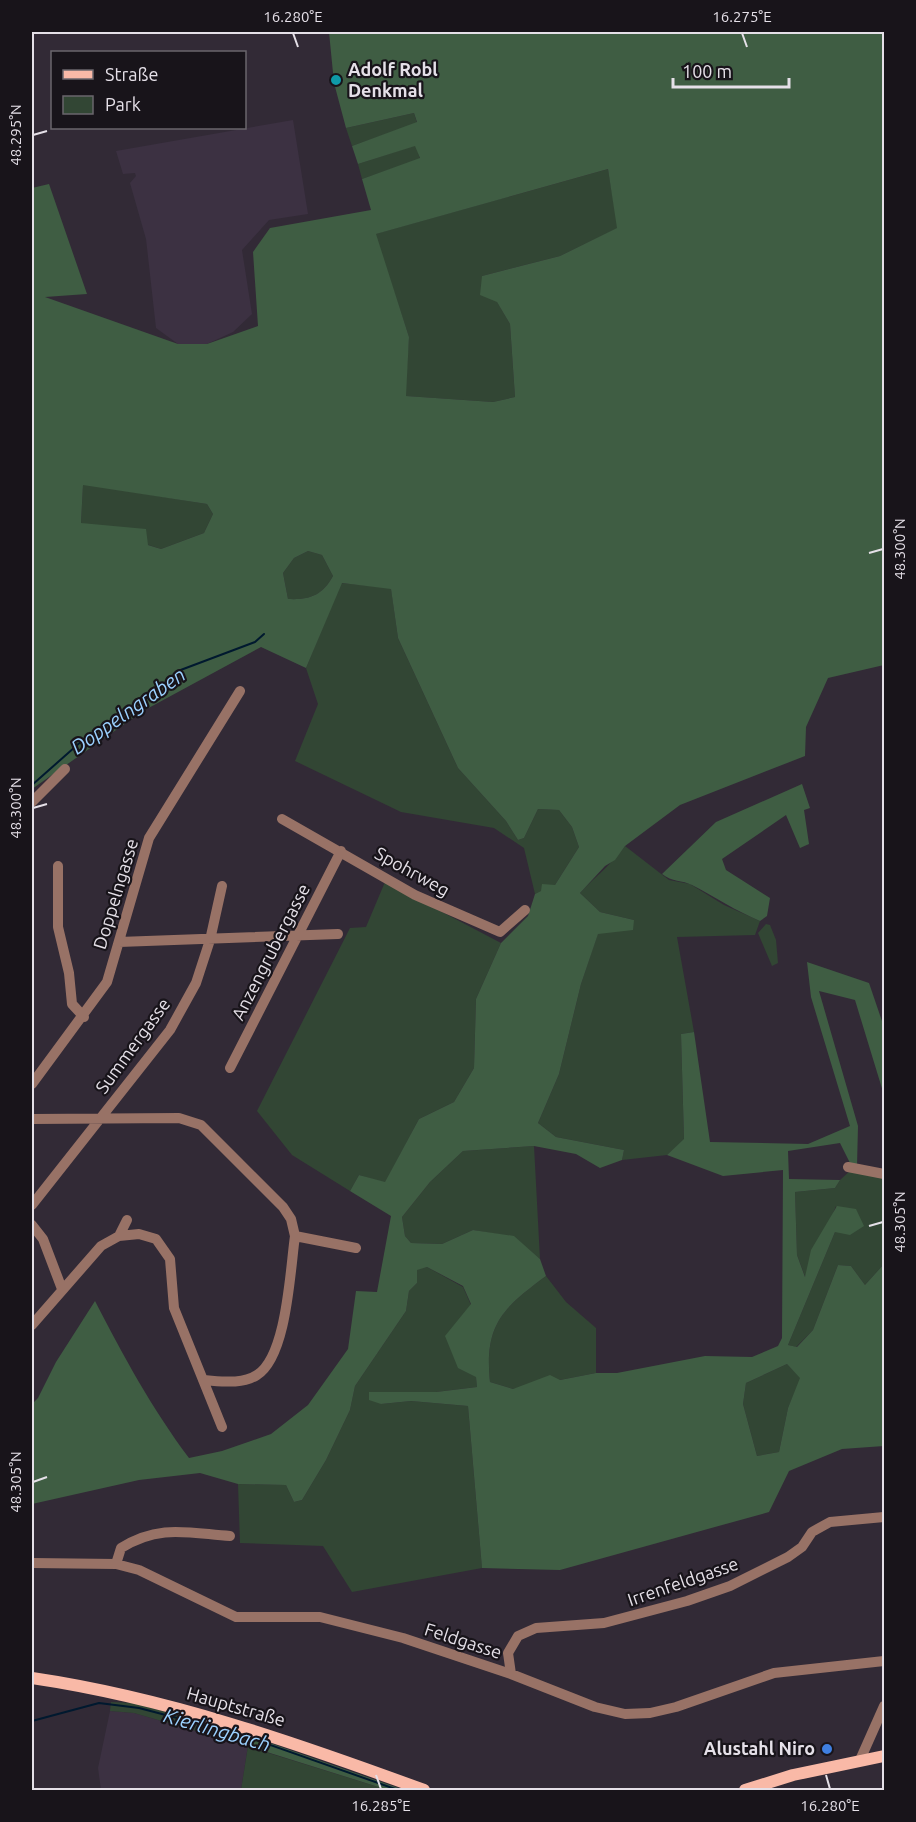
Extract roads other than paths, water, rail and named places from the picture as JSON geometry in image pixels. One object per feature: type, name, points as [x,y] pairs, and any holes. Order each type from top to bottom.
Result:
[{"type":"main road","name":"Hauptstraße","points":[[32,1678],[144,1700],[246,1727],[424,1791]]},
{"type":"main road","points":[[745,1791],[830,1766],[885,1756]]},
{"type":"street","name":"Doppelngasse","points":[[32,1084],[84,1017],[107,982],[149,838],[240,691]]},
{"type":"street","points":[[32,802],[39,792],[65,769]]},
{"type":"street","name":"Spohrweg","points":[[282,819],[415,895],[500,932],[525,910]]},
{"type":"street","name":"Anzengrubergasse","points":[[230,1068],[341,851]]},
{"type":"street","name":"Doppelngasse","points":[[58,866],[58,927],[69,973],[72,1004],[84,1017]]},
{"type":"street","name":"Summergasse","points":[[32,1205],[170,1030],[196,983],[210,940],[222,886]]},
{"type":"street","points":[[119,942],[338,934]]},
{"type":"street","points":[[32,1119],[179,1118],[201,1125],[283,1207],[291,1220],[295,1236],[279,1343],[272,1362],[256,1376],[232,1382],[202,1380]]},
{"type":"street","points":[[848,1167],[885,1174]]},
{"type":"street","points":[[119,1236],[127,1220]]},
{"type":"street","points":[[32,1225],[43,1239],[62,1289]]},
{"type":"street","points":[[32,1325],[101,1246],[119,1236],[140,1234],[156,1239],[170,1259],[174,1308],[222,1427]]},
{"type":"street","points":[[295,1236],[356,1248]]},
{"type":"street","name":"Irrenfeldgasse","points":[[511,1674],[508,1653],[518,1636],[536,1628],[604,1623],[687,1601],[730,1586],[788,1557],[802,1547],[812,1532],[830,1522],[885,1517]]},
{"type":"street","points":[[116,1564],[121,1548],[140,1536],[163,1531],[230,1536]]},
{"type":"street","name":"Feldgasse","points":[[32,1563],[116,1564],[139,1570],[236,1617],[320,1617],[403,1638],[511,1674],[595,1707],[625,1714],[676,1707],[774,1673],[885,1661]]},
{"type":"street","points":[[860,1760],[885,1706]]},
{"type":"waterway","name":"Doppelngraben","points":[[32,785],[84,739],[153,694],[178,671],[255,642],[264,634]]},
{"type":"waterway","name":"Kierlingbach","points":[[32,1721],[99,1703],[139,1708],[242,1735],[398,1790]]},
{"type":"place","name":"Adolf Robl Denkmal","points":[[336,80]]},
{"type":"place","name":"Alustahl Niro","points":[[827,1749]]}]
